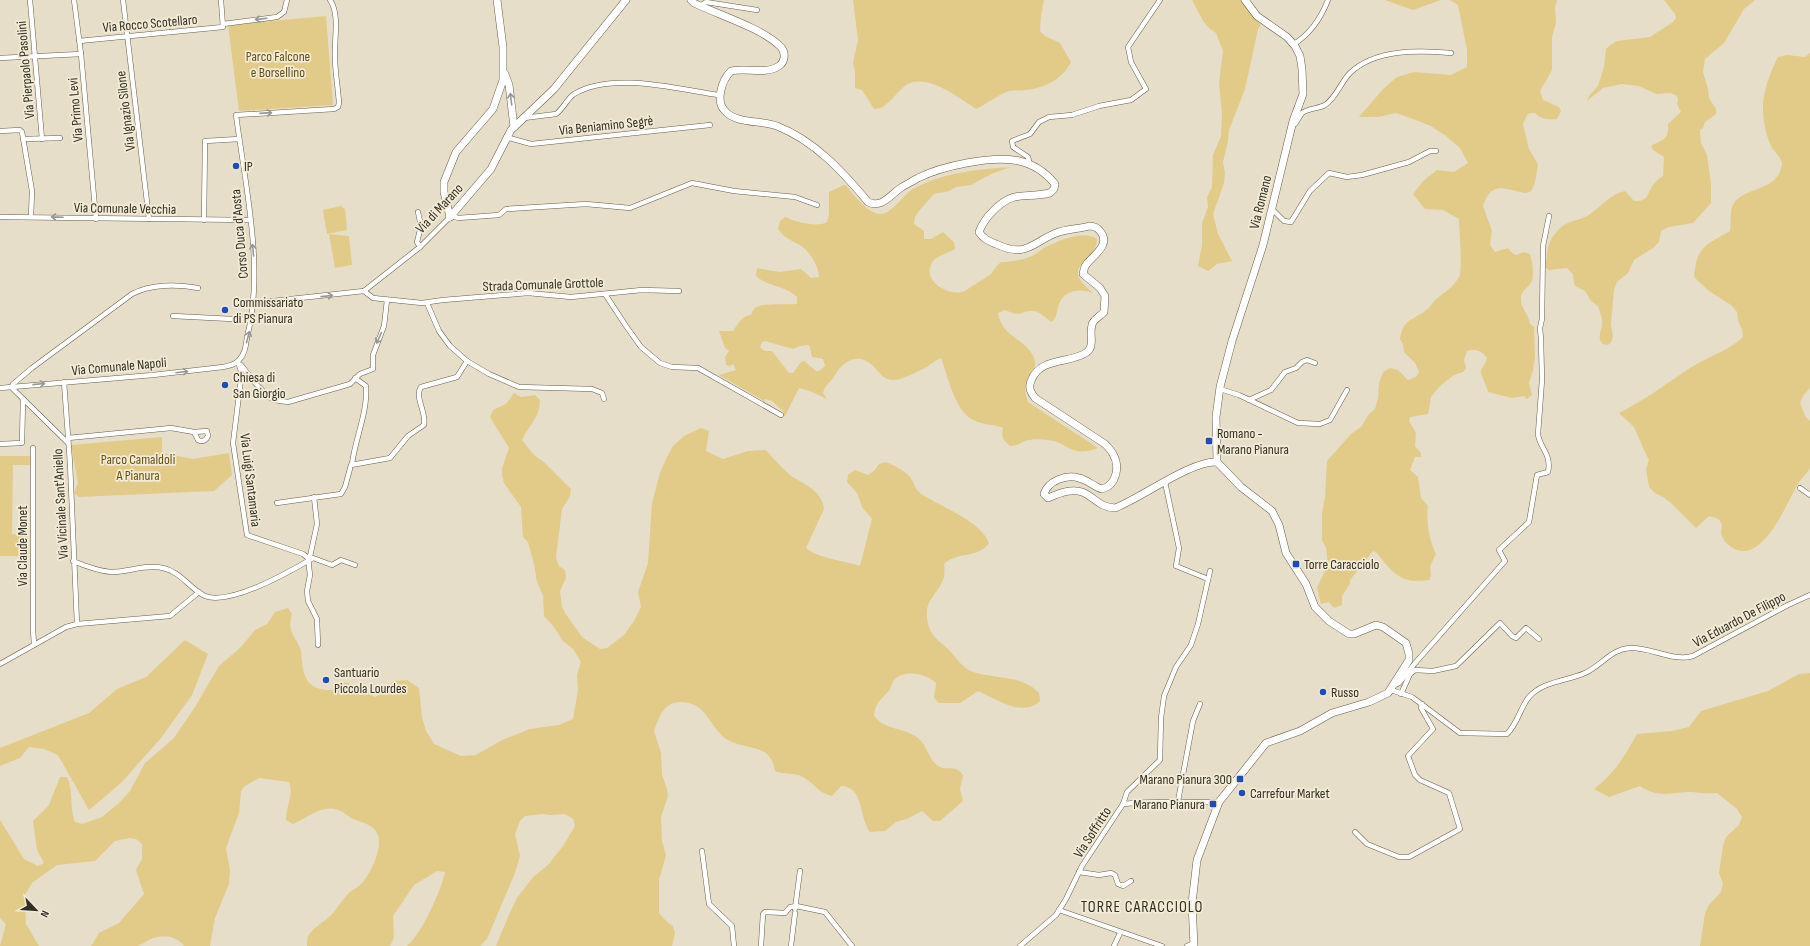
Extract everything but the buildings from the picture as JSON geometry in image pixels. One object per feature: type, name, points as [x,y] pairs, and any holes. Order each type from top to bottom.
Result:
[{"type":"street","name":"Via Pierpaolo Pasolini","points":[[30,0],[42,139]]},
{"type":"street","name":"Via Primo Levi","points":[[74,0],[81,54],[96,218]]},
{"type":"street","name":"Via Ignazio Silone","points":[[123,0],[149,219]]},
{"type":"street","points":[[221,0],[223,26]]},
{"type":"street","name":"Via Rocco Scotellaro","points":[[79,41],[223,26],[277,17],[284,12],[287,0]]},
{"type":"street","name":"Corso Duca d'Aosta","points":[[238,362],[244,353],[252,320],[254,303],[254,264],[250,220],[236,115],[336,109],[339,103],[335,50],[335,10],[330,0]]},
{"type":"street","points":[[497,0],[503,48],[504,73],[501,89],[493,109],[456,152],[444,182],[444,192],[451,217],[458,218],[500,215],[506,210],[572,204],[598,204],[630,208],[692,183],[734,191],[795,197],[816,205]]},
{"type":"street","name":"Via di Marano","points":[[364,291],[420,247],[451,217],[491,169],[506,137],[514,127],[562,80],[626,0]]},
{"type":"street","points":[[691,0],[700,6],[755,31],[782,48],[785,55],[783,62],[778,67],[764,70],[731,71],[725,78],[720,95],[724,110],[735,117],[776,126],[807,142],[837,167],[868,202],[874,205],[879,204],[902,187],[919,177],[960,164],[1004,159],[1027,164],[1051,179],[1055,184],[1054,189],[1050,193],[1010,198],[1003,201],[988,216],[979,232],[982,237],[988,241],[1016,251],[1028,249],[1057,233],[1089,226],[1094,226],[1102,233],[1102,245],[1100,250],[1086,265],[1083,274],[1100,288],[1106,296],[1104,312],[1092,324],[1091,346],[1087,352],[1081,355],[1051,363],[1043,367],[1036,373],[1030,384],[1031,392],[1035,398],[1105,444],[1113,453],[1117,468],[1113,482],[1107,488],[1097,488],[1080,478],[1069,477],[1057,480],[1046,488],[1044,494],[1048,498],[1072,490],[1080,491],[1100,505],[1107,508],[1115,508],[1195,466],[1210,461],[1217,462],[1241,487],[1272,511],[1279,524],[1286,553],[1306,584],[1315,607],[1322,615],[1348,634],[1354,634],[1376,625],[1383,627],[1406,644],[1410,654],[1409,660],[1392,688]]},
{"type":"street","points":[[1027,164],[1029,161],[1028,157],[1013,147],[1012,142],[1030,134],[1042,120],[1059,115],[1072,115],[1099,106],[1131,100],[1146,89],[1131,62],[1128,47],[1160,0]]},
{"type":"street","name":"Via Romano","points":[[1217,462],[1216,430],[1220,389],[1232,341],[1263,245],[1293,121],[1303,94],[1300,56],[1294,44],[1287,36],[1258,16],[1246,0]]},
{"type":"street","points":[[1294,44],[1301,40],[1314,26],[1328,0]]},
{"type":"street","points":[[700,6],[706,2],[757,10]]},
{"type":"street","points":[[1291,133],[1302,113],[1325,105],[1345,78],[1362,65],[1399,52],[1413,51],[1450,53]]},
{"type":"street","points":[[0,58],[81,54]]},
{"type":"street","points":[[504,73],[509,85],[514,127]]},
{"type":"street","points":[[523,118],[556,114],[574,94],[586,89],[614,82],[634,82],[718,95]]},
{"type":"street","name":"Via Beniamino Segrè","points":[[506,137],[531,144],[710,125]]},
{"type":"street","points":[[0,131],[21,130],[24,139],[32,191],[32,217]]},
{"type":"street","points":[[24,139],[60,138]]},
{"type":"street","points":[[204,220],[205,141],[239,139]]},
{"type":"street","points":[[1272,210],[1284,221],[1291,222],[1310,191],[1329,172],[1347,177],[1362,176],[1409,162],[1430,151],[1436,151]]},
{"type":"street","points":[[418,212],[421,225],[417,242],[420,247]]},
{"type":"street","points":[[1192,945],[1192,896],[1197,860],[1219,802],[1266,743],[1273,739],[1300,731],[1332,713],[1374,700],[1399,683],[1506,561],[1499,550],[1529,522],[1537,475],[1548,472],[1549,463],[1545,448],[1539,440],[1538,434],[1542,380],[1542,339],[1540,328],[1542,319],[1543,246],[1545,229],[1549,216]]},
{"type":"street","name":"Via Comunale Vecchia","points":[[0,217],[250,220]]},
{"type":"street","points":[[68,444],[12,387],[32,368],[132,294],[145,289],[160,287],[198,288]]},
{"type":"street","name":"Strada Comunale Grottole","points":[[364,291],[373,298],[427,303],[443,300],[528,293],[571,297],[642,290],[679,291]]},
{"type":"street","points":[[254,303],[364,291]]},
{"type":"street","points":[[605,294],[641,347],[660,363],[672,367],[698,368],[781,415]]},
{"type":"street","points":[[238,362],[260,390],[274,400],[290,402],[350,384],[360,374],[373,369],[373,354],[384,326],[387,300]]},
{"type":"street","points":[[427,303],[439,331],[450,346],[467,361],[489,374],[519,388],[592,390],[602,393],[604,399]]},
{"type":"street","points":[[173,316],[252,320]]},
{"type":"street","points":[[1249,400],[1271,390],[1282,375],[1296,368],[1302,362],[1308,360],[1315,363]]},
{"type":"street","points":[[352,464],[390,458],[408,436],[422,429],[424,426],[425,418],[419,394],[421,387],[457,377],[467,361]]},
{"type":"street","name":"Via Comunale Napoli","points":[[0,388],[153,375],[228,366],[238,362]]},
{"type":"street","name":"Via Luigi Santamaria","points":[[238,362],[241,371],[237,414],[232,443],[247,535],[305,554],[309,561]]},
{"type":"street","points":[[277,503],[339,494],[342,492],[352,464],[354,446],[366,401],[366,386],[355,378]]},
{"type":"street","name":"Via Vicinale Sant'Aniello","points":[[64,382],[77,624]]},
{"type":"street","points":[[1220,389],[1249,400],[1298,423],[1320,424],[1326,423],[1333,417],[1348,390]]},
{"type":"street","points":[[0,444],[22,443],[23,399]]},
{"type":"street","points":[[68,438],[171,428],[194,432]]},
{"type":"street","name":"Via Claude Monet","points":[[33,448],[34,644]]},
{"type":"street","points":[[1166,482],[1179,548],[1176,566],[1208,579]]},
{"type":"street","points":[[1800,488],[1810,495]]},
{"type":"street","points":[[314,497],[317,524],[309,561],[310,575],[307,591],[308,601],[316,619],[318,645]]},
{"type":"street","points":[[73,561],[100,570],[113,572],[162,568],[174,572],[207,597],[215,598],[247,592],[313,558],[334,565],[341,560],[355,565]]},
{"type":"street","points":[[1123,804],[1127,792],[1160,760],[1161,718],[1164,696],[1176,667],[1191,645],[1198,624],[1210,571]]},
{"type":"street","points":[[0,664],[66,627],[77,624],[170,616],[199,592]]},
{"type":"street","name":"Via Eduardo De Filippo","points":[[1392,688],[1402,694],[1412,697],[1460,733],[1508,734],[1529,697],[1545,686],[1585,673],[1613,653],[1622,649],[1632,648],[1683,658],[1693,656],[1788,605],[1810,596]]},
{"type":"street","points":[[1402,694],[1410,674],[1415,670],[1433,671],[1456,666],[1500,624],[1516,638],[1526,628],[1539,639]]},
{"type":"street","points":[[1178,801],[1192,721],[1200,704]]},
{"type":"street","points":[[1355,832],[1367,844],[1399,857],[1410,857],[1460,829],[1449,793],[1420,780],[1415,775],[1408,756],[1433,728],[1421,708],[1422,704]]},
{"type":"street","name":"Via Soffritto","points":[[1020,946],[1056,915],[1079,872],[1123,804],[1146,801],[1219,802]]},
{"type":"street","points":[[702,850],[709,904],[732,926],[734,946]]},
{"type":"street","points":[[791,946],[800,871]]},
{"type":"street","points":[[1079,872],[1099,876],[1111,873],[1115,875],[1118,884],[1123,886],[1131,881]]},
{"type":"street","points":[[761,946],[763,914],[765,912],[785,914],[790,907],[795,909],[826,912],[852,946]]},
{"type":"street","points":[[1058,910],[1090,920],[1120,933],[1129,934],[1162,946]]},
{"type":"street","points":[[1114,946],[1120,933]]},
{"type":"green space","points":[[853,0],[1044,0],[1040,31],[1045,36],[1060,43],[1071,62],[1063,73],[1052,82],[1039,88],[1009,91],[976,109],[952,93],[933,84],[914,82],[906,85],[885,106],[874,109],[862,90],[855,88],[855,72],[853,62],[858,40]]},
{"type":"green space","points":[[1192,0],[1241,0],[1261,25],[1258,29],[1245,89],[1229,130],[1223,162],[1225,173],[1224,183],[1213,214],[1218,234],[1232,261],[1217,264],[1208,271],[1198,266],[1202,245],[1202,223],[1208,207],[1207,197],[1212,187],[1213,155],[1221,136],[1222,115],[1219,83],[1223,51],[1216,33],[1203,21]]},
{"type":"green space","points":[[1385,0],[1441,0],[1413,10]]},
{"type":"green space","points":[[1450,0],[1557,0],[1555,8],[1556,23],[1552,37],[1552,70],[1540,91],[1543,100],[1559,107],[1561,111],[1557,119],[1545,119],[1539,117],[1535,113],[1530,113],[1527,115],[1523,124],[1529,149],[1538,164],[1535,183],[1531,191],[1526,193],[1500,188],[1495,189],[1491,192],[1483,206],[1492,231],[1490,245],[1495,252],[1508,248],[1516,255],[1524,252],[1530,254],[1531,257],[1533,276],[1530,285],[1521,295],[1521,302],[1530,324],[1534,327],[1535,357],[1529,383],[1532,395],[1527,399],[1524,396],[1512,398],[1488,392],[1481,372],[1487,358],[1478,351],[1467,351],[1464,360],[1466,368],[1463,372],[1454,375],[1440,386],[1431,397],[1428,414],[1410,417],[1409,421],[1416,433],[1415,446],[1421,453],[1421,457],[1415,457],[1410,470],[1418,477],[1421,498],[1428,506],[1427,518],[1429,531],[1436,554],[1430,566],[1431,576],[1429,580],[1415,581],[1399,576],[1389,568],[1378,554],[1373,551],[1350,580],[1350,584],[1342,596],[1342,605],[1334,608],[1329,602],[1321,604],[1317,588],[1328,564],[1326,548],[1322,540],[1322,513],[1325,497],[1327,461],[1351,434],[1362,426],[1368,415],[1375,409],[1378,398],[1379,383],[1383,372],[1390,368],[1398,370],[1408,380],[1416,377],[1419,372],[1415,363],[1404,352],[1403,344],[1400,339],[1401,332],[1409,321],[1426,310],[1457,281],[1461,266],[1459,219],[1443,210],[1425,209],[1413,194],[1423,181],[1437,170],[1454,172],[1468,163],[1460,148],[1431,126],[1396,113],[1378,117],[1359,117],[1383,89],[1397,77],[1414,72],[1451,75],[1467,67],[1467,50],[1458,5]]},
{"type":"green space","points":[[1664,0],[1755,0],[1744,9],[1724,43],[1705,59],[1703,72],[1709,98],[1716,109],[1716,114],[1705,122],[1703,128],[1700,130],[1701,143],[1707,155],[1711,184],[1711,203],[1693,223],[1669,227],[1661,231],[1659,242],[1653,248],[1634,260],[1628,273],[1617,282],[1614,290],[1611,324],[1613,337],[1608,345],[1603,344],[1600,339],[1602,321],[1598,306],[1591,301],[1585,291],[1574,284],[1573,274],[1567,268],[1549,270],[1545,267],[1551,239],[1559,229],[1568,223],[1585,217],[1610,197],[1625,191],[1634,201],[1642,200],[1647,196],[1654,184],[1663,176],[1664,157],[1653,150],[1651,146],[1665,138],[1668,133],[1668,124],[1681,112],[1677,104],[1677,96],[1671,93],[1656,94],[1639,86],[1622,84],[1603,88],[1587,101],[1589,96],[1598,86],[1604,67],[1606,49],[1609,46],[1617,41],[1650,37],[1673,22],[1676,18],[1675,14]]},
{"type":"green space","name":"Parco Falcone e Borsellino","points":[[326,16],[333,105],[239,111],[228,25]]},
{"type":"green space","points":[[1810,53],[1810,388],[1800,403],[1805,416],[1810,421],[1810,467],[1799,482],[1775,526],[1766,537],[1757,546],[1748,550],[1737,550],[1729,546],[1723,538],[1721,533],[1721,522],[1719,520],[1709,516],[1696,528],[1670,502],[1655,493],[1649,487],[1646,469],[1649,460],[1634,427],[1619,413],[1695,365],[1732,346],[1743,337],[1737,312],[1731,305],[1709,291],[1694,277],[1695,266],[1700,252],[1708,244],[1730,231],[1731,209],[1736,201],[1741,196],[1770,183],[1780,172],[1782,163],[1772,148],[1764,124],[1763,104],[1766,88],[1778,57],[1787,55],[1805,57]]},
{"type":"green space","points":[[1011,167],[991,174],[971,185],[956,187],[949,191],[934,194],[915,217],[914,224],[924,231],[924,239],[931,239],[943,232],[954,242],[955,249],[937,257],[934,260],[930,267],[930,274],[933,280],[944,289],[951,292],[965,291],[991,274],[996,266],[1001,262],[1026,258],[1061,240],[1074,236],[1086,235],[1097,239],[1095,248],[1091,255],[1078,270],[1078,276],[1093,293],[1088,291],[1073,291],[1069,293],[1061,299],[1056,316],[1052,322],[1036,311],[1015,314],[1005,310],[998,313],[1004,328],[1026,346],[1034,358],[1034,369],[1026,387],[1028,402],[1098,448],[1081,452],[1075,451],[1054,441],[1039,439],[1027,440],[1010,446],[1003,438],[1003,428],[977,422],[967,416],[961,409],[953,393],[941,358],[923,369],[895,380],[885,378],[867,361],[861,359],[851,360],[838,370],[825,388],[823,393],[827,399],[810,391],[799,388],[785,416],[783,415],[784,412],[772,401],[765,399],[764,401],[719,375],[736,370],[733,364],[730,366],[726,365],[725,357],[729,351],[725,348],[719,331],[733,331],[740,321],[751,315],[753,310],[762,305],[797,304],[797,297],[793,293],[761,280],[756,276],[757,268],[779,272],[801,269],[811,278],[819,277],[816,264],[807,251],[800,245],[785,237],[778,229],[780,221],[785,217],[812,224],[823,224],[827,222],[829,214],[829,192],[844,185],[846,185],[870,211],[880,214],[893,208],[913,189],[936,179],[960,173]],"holes":[[[765,341],[793,349],[808,345],[810,347],[812,357],[823,359],[825,366],[819,371],[816,371],[804,361],[801,362],[793,373],[789,373],[772,351],[767,351],[761,349],[760,347],[762,342]]]},
{"type":"green space","points":[[341,206],[345,209],[347,230],[327,234],[323,210]]},
{"type":"green space","points":[[329,234],[349,236],[352,265],[335,268]]},
{"type":"green space","points":[[514,393],[521,397],[535,395],[540,400],[536,417],[522,440],[534,455],[545,463],[571,489],[570,496],[562,509],[556,558],[559,566],[565,570],[566,578],[560,591],[562,607],[582,637],[600,649],[607,648],[624,635],[634,621],[641,607],[638,592],[648,563],[652,503],[660,473],[673,446],[684,436],[701,428],[709,431],[706,451],[723,459],[748,451],[766,450],[789,474],[817,493],[823,503],[824,509],[806,548],[817,554],[860,566],[872,519],[862,507],[857,493],[847,482],[848,475],[855,470],[868,475],[875,470],[879,464],[886,462],[899,468],[908,475],[920,493],[969,521],[978,528],[985,535],[989,543],[979,551],[955,557],[944,564],[943,580],[940,587],[929,602],[927,617],[929,627],[935,638],[949,650],[965,668],[981,674],[1008,678],[1025,683],[1039,693],[1040,701],[1033,706],[1026,708],[1018,707],[1001,702],[978,691],[960,703],[939,703],[934,698],[936,683],[927,677],[910,673],[895,679],[888,692],[877,705],[874,716],[879,721],[890,727],[907,732],[918,738],[924,744],[932,760],[938,766],[942,768],[954,768],[960,771],[963,775],[960,789],[963,801],[940,821],[933,821],[922,811],[909,818],[896,822],[885,831],[870,832],[857,797],[854,791],[848,787],[841,786],[832,796],[827,795],[800,775],[775,771],[769,756],[764,752],[730,741],[718,731],[704,712],[698,707],[681,702],[666,707],[660,716],[654,731],[661,753],[662,775],[668,796],[661,817],[662,841],[666,855],[659,880],[659,913],[673,926],[675,933],[672,946],[496,946],[517,898],[533,877],[548,865],[563,846],[575,826],[573,819],[565,814],[543,814],[525,816],[520,821],[515,834],[520,856],[515,873],[487,939],[480,946],[407,946],[425,922],[443,880],[445,872],[437,871],[414,885],[393,916],[394,938],[390,946],[307,946],[308,938],[315,928],[328,918],[345,897],[366,879],[376,859],[379,838],[371,826],[340,811],[332,809],[320,810],[293,824],[286,820],[291,791],[289,782],[259,778],[245,786],[241,791],[239,813],[226,848],[230,870],[229,884],[215,918],[210,946],[184,946],[178,940],[165,936],[156,937],[137,946],[91,946],[99,933],[119,923],[144,894],[136,870],[142,859],[142,844],[136,839],[129,838],[115,841],[95,861],[57,865],[32,883],[25,895],[26,924],[39,946],[0,946],[6,924],[0,918],[0,820],[24,859],[38,866],[44,863],[37,850],[33,821],[49,805],[60,777],[67,777],[69,782],[72,811],[75,822],[82,824],[102,817],[119,803],[130,791],[145,763],[174,738],[195,707],[219,666],[241,647],[255,630],[267,624],[275,612],[288,608],[292,614],[290,625],[291,629],[301,649],[305,676],[311,684],[320,689],[331,690],[335,689],[341,682],[348,683],[375,697],[385,693],[393,681],[407,680],[419,688],[422,717],[426,731],[434,744],[461,756],[476,755],[502,740],[530,729],[559,725],[573,719],[578,690],[577,675],[581,662],[573,649],[562,640],[554,627],[544,616],[543,595],[537,582],[528,542],[523,537],[521,507],[504,483],[502,476],[502,468],[509,448],[490,417],[493,410],[506,404]]},
{"type":"green space","name":"Parco Camaldoli A Pianura","points":[[162,437],[162,453],[193,459],[229,453],[232,475],[214,491],[79,497],[74,493],[78,483],[71,445]]},
{"type":"green space","points":[[0,456],[30,456],[30,465],[13,465],[12,534],[28,535],[29,556],[0,556]]},
{"type":"green space","points":[[185,640],[208,654],[192,695],[161,738],[121,783],[89,810],[58,755],[44,749],[29,747],[20,758],[0,766],[0,748],[89,713],[117,689],[146,677]]},
{"type":"green space","points":[[1810,673],[1810,946],[1700,946],[1705,913],[1709,905],[1721,892],[1723,884],[1719,873],[1723,846],[1726,837],[1739,825],[1742,817],[1737,809],[1717,793],[1692,792],[1659,794],[1640,786],[1609,797],[1594,789],[1614,770],[1637,734],[1672,731],[1689,727],[1701,711],[1768,691],[1799,674]]},
{"type":"place","name":"IP","points":[[236,166]]},
{"type":"place","name":"Commissariato di PS Pianura","points":[[225,310]]},
{"type":"place","name":"Chiesa di San Giorgio","points":[[225,385]]},
{"type":"place","name":"Romano - Marano Pianura","points":[[1209,441]]},
{"type":"place","name":"Torre Caracciolo","points":[[1296,564]]},
{"type":"place","name":"Santuario Piccola Lourdes","points":[[326,680]]},
{"type":"place","name":"Russo","points":[[1323,692]]},
{"type":"place","name":"Marano Pianura 300","points":[[1240,779]]},
{"type":"place","name":"Carrefour Market","points":[[1242,793]]},
{"type":"place","name":"Marano Pianura","points":[[1213,804]]},
{"type":"district","name":"TORRE CARACCIOLO","points":[[1142,906]]}]
